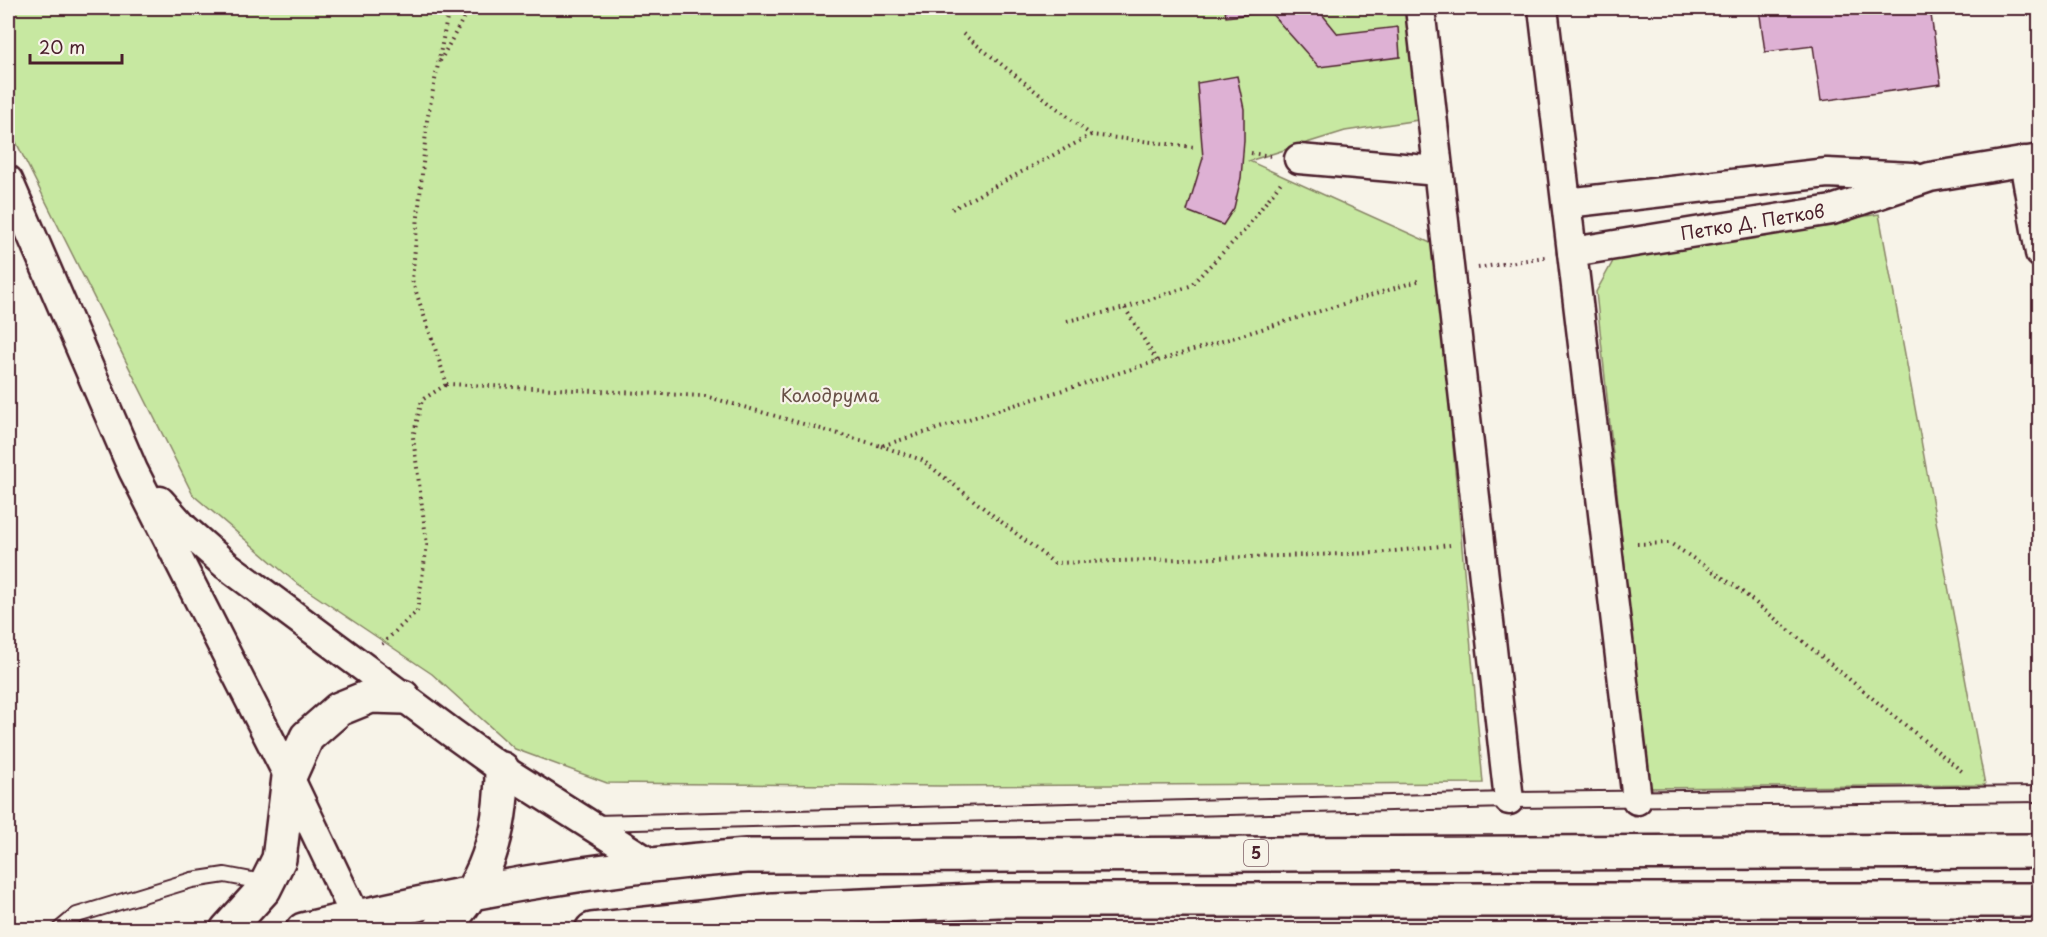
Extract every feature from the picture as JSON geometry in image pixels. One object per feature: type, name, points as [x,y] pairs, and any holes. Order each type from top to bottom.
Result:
[{"type":"main road","points":[[227,930],[242,916],[267,883],[279,859],[289,777],[307,737],[339,709],[371,696],[403,697]]},
{"type":"main road","points":[[440,930],[475,891],[496,831],[502,801],[502,770]]},
{"type":"main road","name":"5","points":[[303,930],[359,923],[475,891],[650,863],[770,856],[2040,851]]},
{"type":"main road","points":[[592,930],[773,910],[998,900],[2040,900]]},
{"type":"street","points":[[1420,8],[1509,800]]},
{"type":"street","points":[[1543,8],[1637,800]]},
{"type":"street","points":[[1299,159],[1438,171]]},
{"type":"street","points":[[2032,160],[2040,253]]},
{"type":"street","name":"Петко Д. Петков","points":[[1572,252],[1832,210],[1930,177],[2032,160]]},
{"type":"street","name":"Петко Д. Петков","points":[[1567,203],[1827,173],[1930,177]]},
{"type":"street","points":[[8,180],[133,470],[289,777],[359,923]]},
{"type":"street","points":[[133,470],[186,529],[226,566],[502,770],[650,863]]},
{"type":"lane","points":[[588,823],[1509,800],[2040,794]]},
{"type":"lane","points":[[59,930],[77,915],[192,880],[225,875],[267,883]]},
{"type":"path","points":[[447,384],[412,280],[427,122],[449,8]]},
{"type":"path","points":[[438,65],[469,8]]},
{"type":"path","points":[[963,34],[1091,135],[1194,147]]},
{"type":"path","points":[[952,209],[1091,135]]},
{"type":"path","points":[[1067,321],[1125,308],[1190,286],[1244,231],[1299,159]]},
{"type":"path","points":[[881,446],[1450,271],[1509,265],[1572,252]]},
{"type":"path","points":[[1125,308],[1157,361]]},
{"type":"path","points":[[360,665],[417,611],[427,545],[413,437],[422,400],[447,384],[705,396],[881,446],[922,460],[1054,563],[1376,553],[1480,541]]},
{"type":"path","points":[[1607,544],[1670,543],[1735,586],[1990,794]]},
{"type":"green space","name":"Колодрума","points":[[8,8],[1405,8],[1418,120],[1345,131],[1249,161],[1435,245],[1483,783],[941,786],[607,783],[515,749],[432,674],[295,582],[193,495],[8,126]]},
{"type":"green space","points":[[1879,214],[1985,785],[1648,788],[1596,292],[1616,256]]},
{"type":"building","points":[[1225,8],[1317,8],[1338,34],[1398,27],[1400,57],[1319,67],[1270,12],[1226,17]]},
{"type":"building","points":[[1759,8],[1930,8],[1941,84],[1821,101],[1813,46],[1765,52]]},
{"type":"building","points":[[1237,76],[1244,109],[1241,178],[1234,208],[1223,225],[1187,211],[1203,158],[1197,83]]}]
